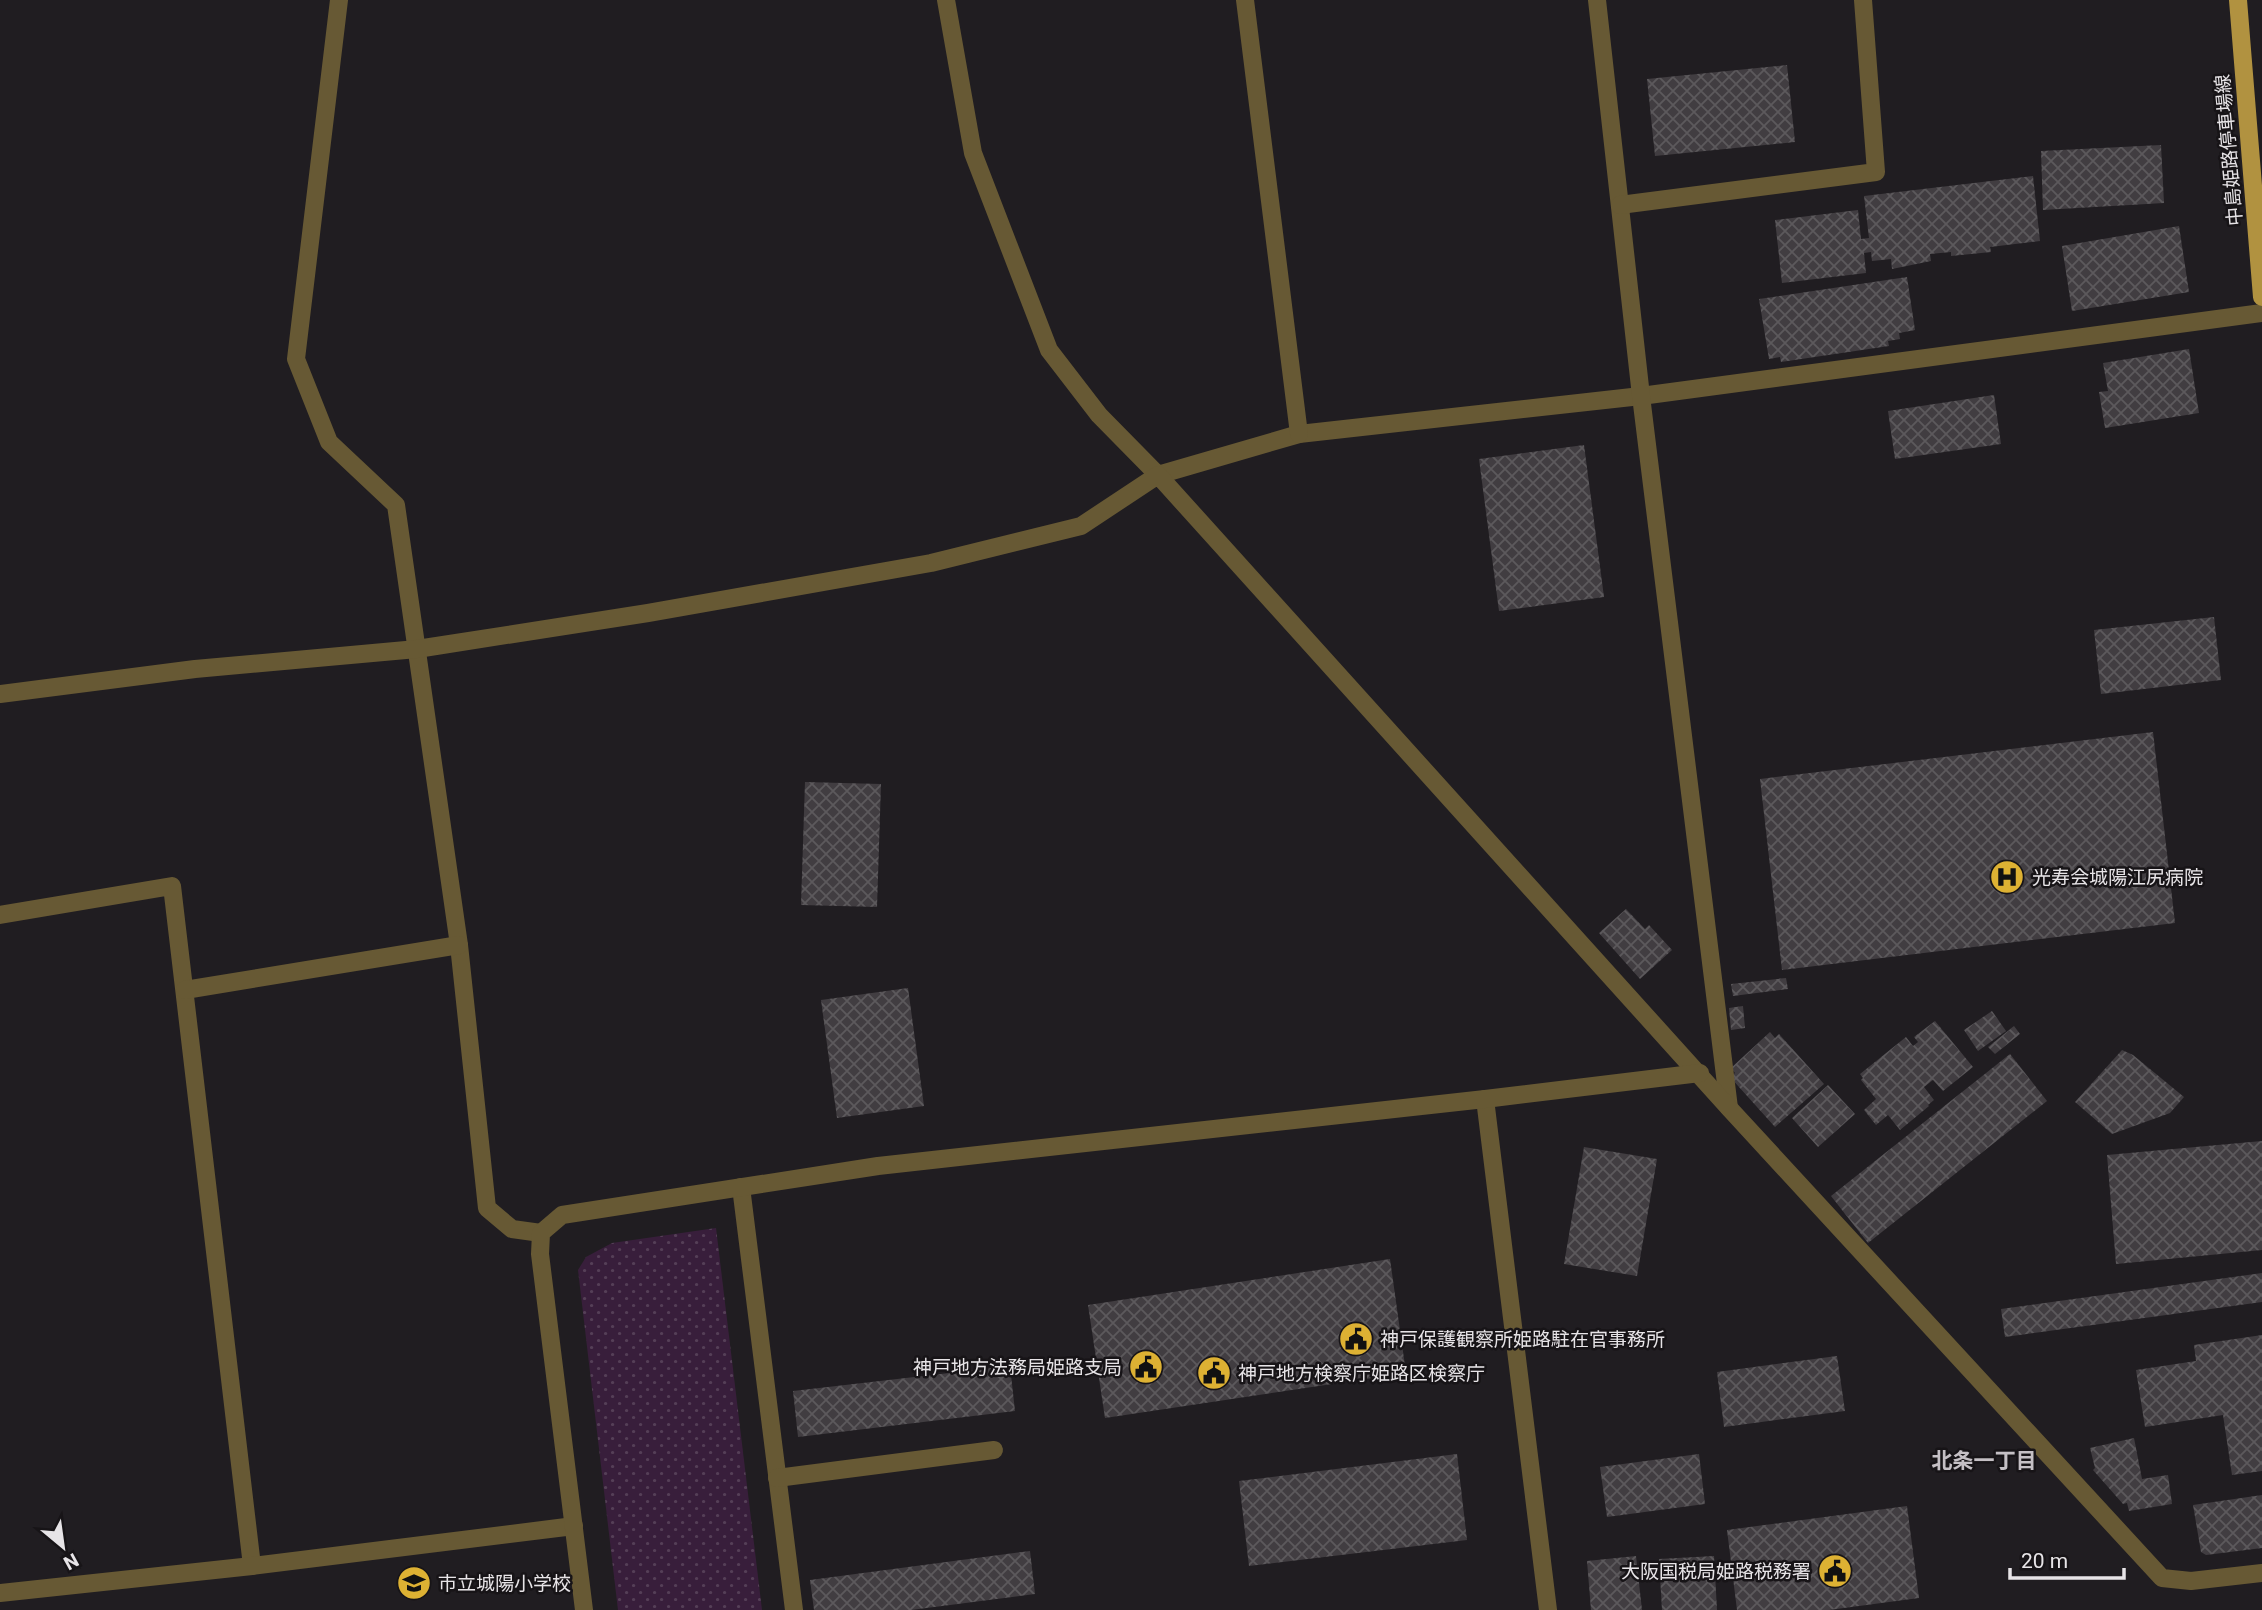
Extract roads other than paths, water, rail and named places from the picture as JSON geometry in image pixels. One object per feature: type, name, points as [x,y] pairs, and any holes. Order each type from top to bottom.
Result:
[{"type":"main road","name":"中島姫路停車場線","points":[[2238,0],[2262,297]]},
{"type":"street","points":[[339,0],[296,359],[329,442],[396,505],[459,945],[487,1208],[512,1229],[541,1233]]},
{"type":"street","points":[[946,0],[973,153],[1049,350],[1099,415],[1158,475],[1729,1108],[2162,1578],[2190,1581],[2262,1573]]},
{"type":"street","points":[[1245,0],[1299,434]]},
{"type":"street","points":[[1597,0],[1641,396],[1729,1108]]},
{"type":"street","points":[[1620,205],[1876,172],[1863,0]]},
{"type":"street","points":[[0,694],[195,669],[417,649],[635,615],[931,563],[1081,526],[1158,475],[1299,434],[1641,396],[2262,313]]},
{"type":"street","points":[[0,915],[172,886],[251,1566]]},
{"type":"street","points":[[185,990],[459,945]]},
{"type":"street","points":[[584,1610],[540,1254],[541,1233],[562,1215],[878,1166],[1700,1073]]},
{"type":"street","points":[[1485,1099],[1548,1610]]},
{"type":"street","points":[[741,1187],[794,1610]]},
{"type":"street","points":[[777,1478],[994,1450]]},
{"type":"street","points":[[0,1593],[251,1566],[574,1526]]},
{"type":"place","name":"光寿会城陽江尻病院","points":[[2007,877]]},
{"type":"place","name":"神戸保護観察所姫路駐在官事務所","points":[[1356,1339]]},
{"type":"place","name":"神戸地方法務局姫路支局","points":[[1146,1367]]},
{"type":"place","name":"神戸地方検察庁姫路区検察庁","points":[[1214,1373]]},
{"type":"place","name":"大阪国税局姫路税務署","points":[[1835,1571]]},
{"type":"place","name":"市立城陽小学校","points":[[414,1583]]},
{"type":"district","name":"北条一丁目","points":[[1984,1461]]}]
